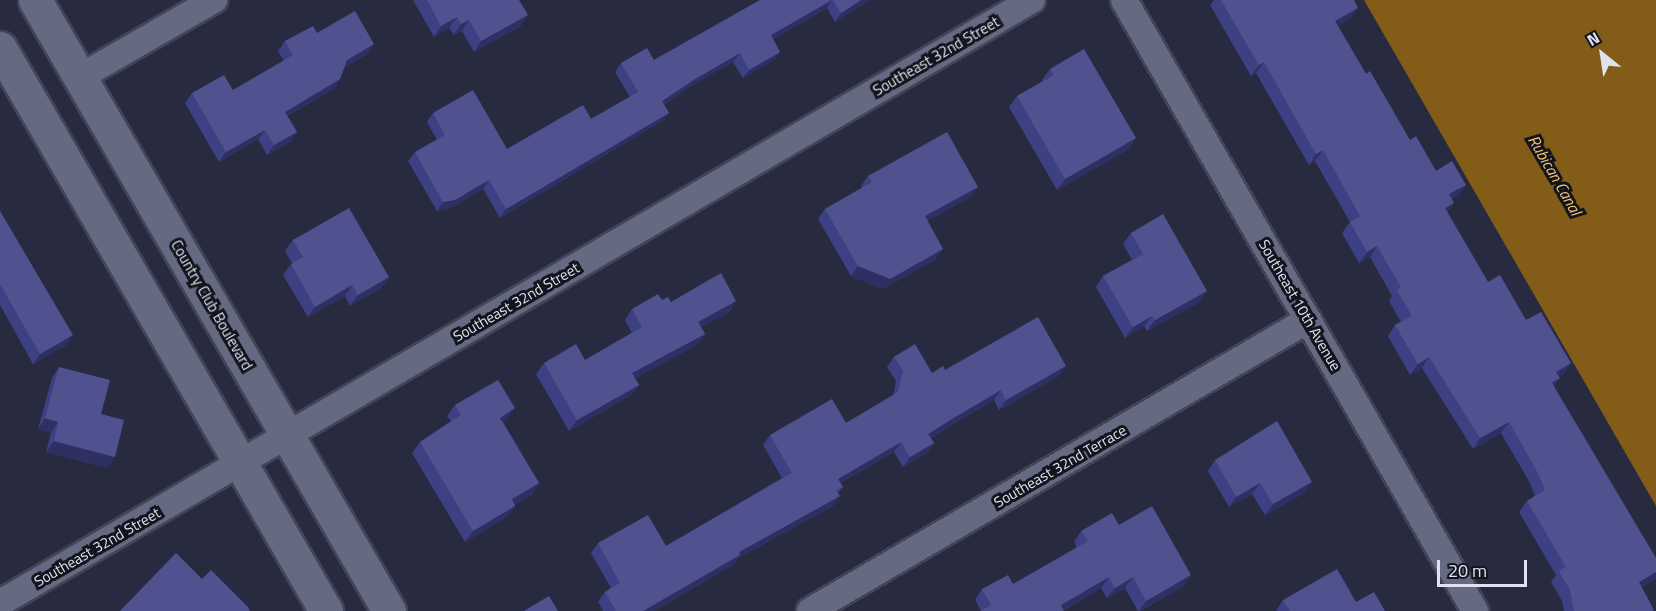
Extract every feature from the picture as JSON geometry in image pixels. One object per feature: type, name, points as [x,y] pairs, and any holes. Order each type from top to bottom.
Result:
[{"type":"main road","name":"Country Club Boulevard","points":[[35,0],[389,611]]},
{"type":"main road","points":[[0,48],[326,611]]},
{"type":"street","points":[[80,77],[214,0]]},
{"type":"street","name":"Southeast 32nd Street","points":[[0,603],[1032,0]]},
{"type":"street","name":"Southeast 10th Avenue","points":[[1124,0],[1475,611]]},
{"type":"street","name":"Southeast 32nd Terrace","points":[[810,611],[1308,320]]},
{"type":"water","name":"Rubican Canal","points":[[1364,0],[1656,0],[1656,506]]},
{"type":"building","points":[[427,0],[519,0],[528,15],[481,41],[469,20],[461,24],[457,17],[441,26]]},
{"type":"building","points":[[760,0],[832,0],[771,35],[780,52],[749,70],[740,53],[662,101],[669,113],[506,209],[489,180],[455,200],[443,202],[415,152],[445,135],[433,113],[473,90],[507,149],[583,105],[591,119],[638,92],[621,63],[647,48],[654,60]]},
{"type":"building","points":[[833,0],[861,0],[841,13]]},
{"type":"building","points":[[1221,0],[1354,0],[1358,8],[1335,21],[1366,74],[1370,71],[1410,140],[1416,136],[1436,171],[1452,161],[1466,185],[1449,194],[1454,203],[1445,208],[1488,282],[1500,275],[1526,320],[1541,312],[1571,363],[1556,372],[1560,378],[1552,383],[1656,558],[1656,572],[1639,582],[1654,610],[1574,611],[1570,590],[1559,571],[1566,567],[1527,501],[1545,490],[1509,422],[1480,438],[1429,357],[1418,364],[1395,325],[1412,316],[1397,290],[1401,287],[1377,246],[1367,252],[1350,222],[1360,216],[1323,150],[1316,154],[1264,62],[1259,65]]},
{"type":"building","points":[[355,11],[374,44],[347,60],[340,79],[285,112],[297,132],[274,145],[265,130],[226,152],[192,93],[224,75],[233,90],[293,55],[285,41],[313,26],[317,33]]},
{"type":"building","points":[[1084,49],[1136,138],[1065,179],[1017,96],[1054,75],[1050,69]]},
{"type":"building","points":[[947,132],[978,187],[925,216],[943,249],[890,279],[858,266],[825,209],[872,182],[868,176]]},
{"type":"building","points":[[349,208],[389,277],[358,295],[352,285],[315,307],[291,264],[303,257],[293,240]]},
{"type":"building","points":[[0,211],[73,335],[40,354],[0,284]]},
{"type":"building","points":[[1163,214],[1207,291],[1155,320],[1152,316],[1133,327],[1103,276],[1143,254],[1131,233]]},
{"type":"building","points":[[721,273],[736,301],[698,322],[705,334],[632,373],[639,385],[577,420],[544,363],[576,344],[585,360],[642,327],[632,309],[658,294],[662,300],[668,297],[671,302]]},
{"type":"building","points":[[1038,317],[1066,366],[1006,400],[1001,390],[928,434],[934,443],[910,457],[901,442],[838,479],[843,487],[836,490],[840,496],[739,552],[740,555],[643,611],[616,611],[605,592],[620,583],[598,543],[648,515],[666,546],[792,473],[770,435],[832,399],[846,423],[898,392],[903,371],[894,357],[915,344],[932,373],[943,366],[945,370]]},
{"type":"building","points":[[59,367],[110,380],[101,414],[124,420],[115,457],[54,441],[58,422],[45,418]]},
{"type":"building","points":[[498,380],[515,408],[500,418],[539,483],[512,499],[515,506],[473,531],[420,442],[461,415],[455,405]]},
{"type":"building","points":[[1277,421],[1312,482],[1273,504],[1260,483],[1236,497],[1215,460]]},
{"type":"building","points":[[1152,506],[1191,575],[1146,601],[1133,577],[1115,588],[1109,577],[1061,605],[1064,611],[981,611],[991,605],[982,589],[1008,575],[1013,584],[1088,541],[1081,531],[1112,513],[1119,525]]},
{"type":"building","points":[[176,553],[202,579],[211,570],[250,611],[120,611]]},
{"type":"building","points":[[1337,569],[1356,602],[1374,592],[1385,611],[1290,611],[1283,600]]},
{"type":"building","points":[[549,596],[558,611],[524,611]]}]
